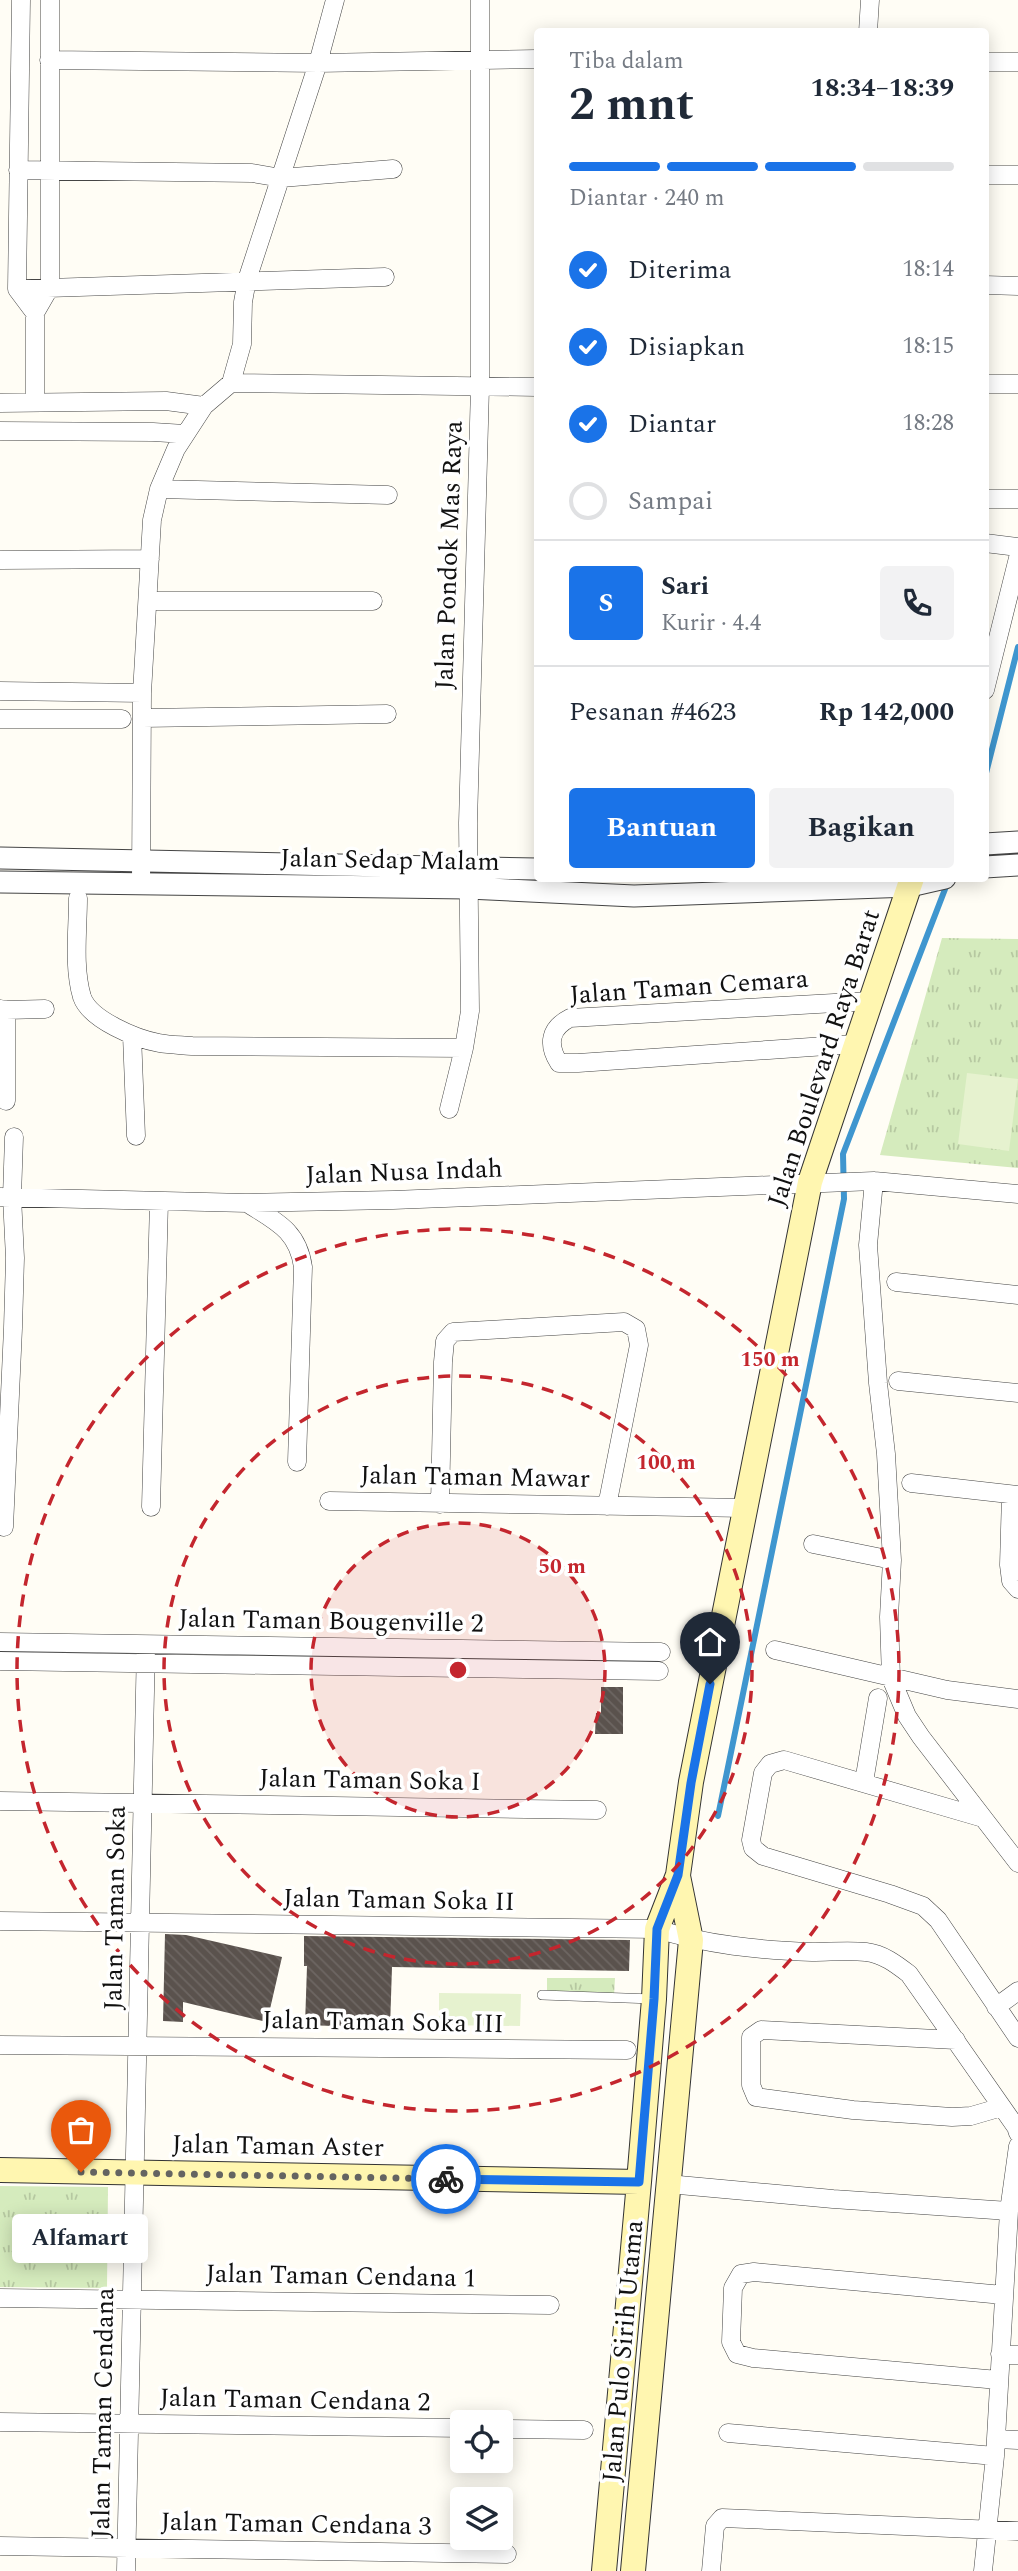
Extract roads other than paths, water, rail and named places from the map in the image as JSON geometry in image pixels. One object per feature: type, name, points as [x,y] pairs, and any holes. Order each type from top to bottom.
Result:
[{"type":"main road","name":"Jalan Boulevard Raya Barat","points":[[678,1875],[694,1770],[746,1508],[819,1182],[855,1044],[870,1001],[926,882]]},
{"type":"main road","name":"Jalan Pulo Sirih Utama","points":[[604,2571],[639,2182],[657,1929],[678,1875]]},
{"type":"main road","name":"Jalan Pulo Sirih Utama","points":[[633,2571],[691,1940],[678,1875]]},
{"type":"main road","name":"Jalan Taman Aster","points":[[0,2170],[639,2182]]},
{"type":"main road","points":[[631,2262],[660,2264]]},
{"type":"street","points":[[21,0],[18,289],[35,313]]},
{"type":"street","points":[[35,402],[35,313],[50,287],[50,0]]},
{"type":"street","points":[[141,883],[142,693],[152,520],[159,489],[176,449],[204,406],[232,383],[242,344],[243,302],[247,280],[318,64],[335,0]]},
{"type":"street","name":"Jalan Pondok Mas Raya","points":[[449,1109],[470,1011],[468,866],[480,387],[480,0]]},
{"type":"street","points":[[868,28],[870,0]]},
{"type":"street","points":[[49,60],[318,64],[534,59]]},
{"type":"street","points":[[989,62],[1018,62]]},
{"type":"street","points":[[18,170],[252,173],[281,178],[393,169]]},
{"type":"street","points":[[989,176],[1018,175]]},
{"type":"street","points":[[18,289],[385,277]]},
{"type":"street","points":[[989,285],[1018,286]]},
{"type":"street","points":[[232,383],[534,387]]},
{"type":"street","points":[[989,384],[1018,384]]},
{"type":"street","points":[[0,403],[166,401],[204,406]]},
{"type":"street","points":[[0,431],[185,434]]},
{"type":"street","points":[[159,489],[388,495]]},
{"type":"street","points":[[989,499],[1018,499]]},
{"type":"street","points":[[989,543],[1018,547]]},
{"type":"street","points":[[991,641],[1018,558]]},
{"type":"street","points":[[0,560],[150,559]]},
{"type":"street","points":[[148,601],[373,601]]},
{"type":"street","points":[[0,691],[142,693]]},
{"type":"street","points":[[143,718],[387,714]]},
{"type":"street","points":[[0,719],[122,719]]},
{"type":"street","points":[[989,844],[1018,842]]},
{"type":"street","name":"Jalan Sedap Malam","points":[[0,858],[534,869]]},
{"type":"street","points":[[989,867],[1018,865]]},
{"type":"street","name":"Jalan Sedap Malam","points":[[0,881],[468,888],[634,896],[907,882]]},
{"type":"street","points":[[78,898],[79,980],[83,1000],[97,1016],[132,1035],[160,1043],[192,1046],[464,1048]]},
{"type":"street","name":"Jalan Taman Cemara","points":[[855,1044],[559,1063],[552,1053],[552,1035],[559,1024],[570,1018],[870,1001]]},
{"type":"street","points":[[6,1101],[3,1009],[45,1009]]},
{"type":"street","points":[[132,1035],[136,1136]]},
{"type":"street","points":[[5,1527],[15,1258],[6,1197],[14,1137]]},
{"type":"street","points":[[866,1181],[878,1383],[887,1454],[892,1560],[889,1617],[891,1678],[907,1716],[921,1737],[1018,1863]]},
{"type":"street","name":"Jalan Nusa Indah","points":[[6,1197],[247,1203],[393,1200],[866,1181],[1018,1194]]},
{"type":"street","points":[[151,1507],[159,1201]]},
{"type":"street","points":[[247,1203],[282,1225],[301,1250],[303,1267],[297,1462]]},
{"type":"street","points":[[896,1282],[1018,1295]]},
{"type":"street","points":[[440,1504],[444,1341],[453,1332],[624,1322],[636,1329],[639,1345],[607,1506]]},
{"type":"street","points":[[898,1381],[1018,1392]]},
{"type":"street","points":[[911,1483],[1014,1495],[1009,1565],[1011,1581],[1018,1588]]},
{"type":"street","name":"Jalan Taman Mawar","points":[[329,1501],[746,1508]]},
{"type":"street","points":[[813,1544],[892,1560]]},
{"type":"street","name":"Jalan Taman Bougenville 2","points":[[0,1642],[661,1652]]},
{"type":"street","name":"Jalan Taman Soka","points":[[136,2173],[146,1645]]},
{"type":"street","points":[[775,1650],[947,1690],[1018,1699]]},
{"type":"street","name":"Jalan Taman Bougenville 2","points":[[0,1661],[659,1671]]},
{"type":"street","points":[[864,1783],[878,1698]]},
{"type":"street","points":[[984,1818],[784,1760],[770,1764],[763,1773],[751,1835],[753,1848],[763,1856],[923,1906],[938,1920],[1018,2038]]},
{"type":"street","name":"Jalan Taman Soka I","points":[[0,1801],[597,1810]]},
{"type":"street","name":"Jalan Taman Soka II","points":[[0,1921],[657,1929],[691,1940],[722,1945],[810,1952],[867,1952],[890,1960],[909,1974],[1018,2133]]},
{"type":"street","points":[[996,2007],[1018,1991]]},
{"type":"street","points":[[956,2040],[761,2030],[751,2037],[751,2085],[756,2097],[853,2110],[964,2117],[1002,2106]]},
{"type":"street","name":"Jalan Taman Soka III","points":[[0,2045],[627,2050]]},
{"type":"street","points":[[983,2571],[995,2448],[1009,2211],[1018,2146]]},
{"type":"street","name":"Jalan Taman Cendana","points":[[126,2571],[136,2173]]},
{"type":"street","points":[[668,2184],[1009,2211]]},
{"type":"street","points":[[1009,2211],[1018,2233]]},
{"type":"street","points":[[998,2379],[752,2358],[737,2354],[731,2342],[733,2288],[741,2274],[754,2272],[1003,2295]]},
{"type":"street","name":"Jalan Taman Cendana 1","points":[[0,2298],[550,2305]]},
{"type":"street","points":[[1000,2354],[1018,2355]]},
{"type":"street","name":"Jalan Taman Cendana 2","points":[[0,2422],[450,2428]]},
{"type":"street","points":[[513,2429],[584,2430]]},
{"type":"street","points":[[728,2433],[995,2448],[1018,2440]]},
{"type":"street","points":[[711,2571],[715,2526],[722,2518],[1018,2531]]},
{"type":"street","name":"Jalan Taman Cendana 3","points":[[0,2546],[507,2554]]},
{"type":"lane","points":[[542,1995],[654,1999]]},
{"type":"waterway","points":[[989,761],[1018,647]]},
{"type":"waterway","points":[[718,1816],[844,1199],[843,1154],[947,884]]},
{"type":"place","name":"Alfamart","points":[[81,2172]]}]
